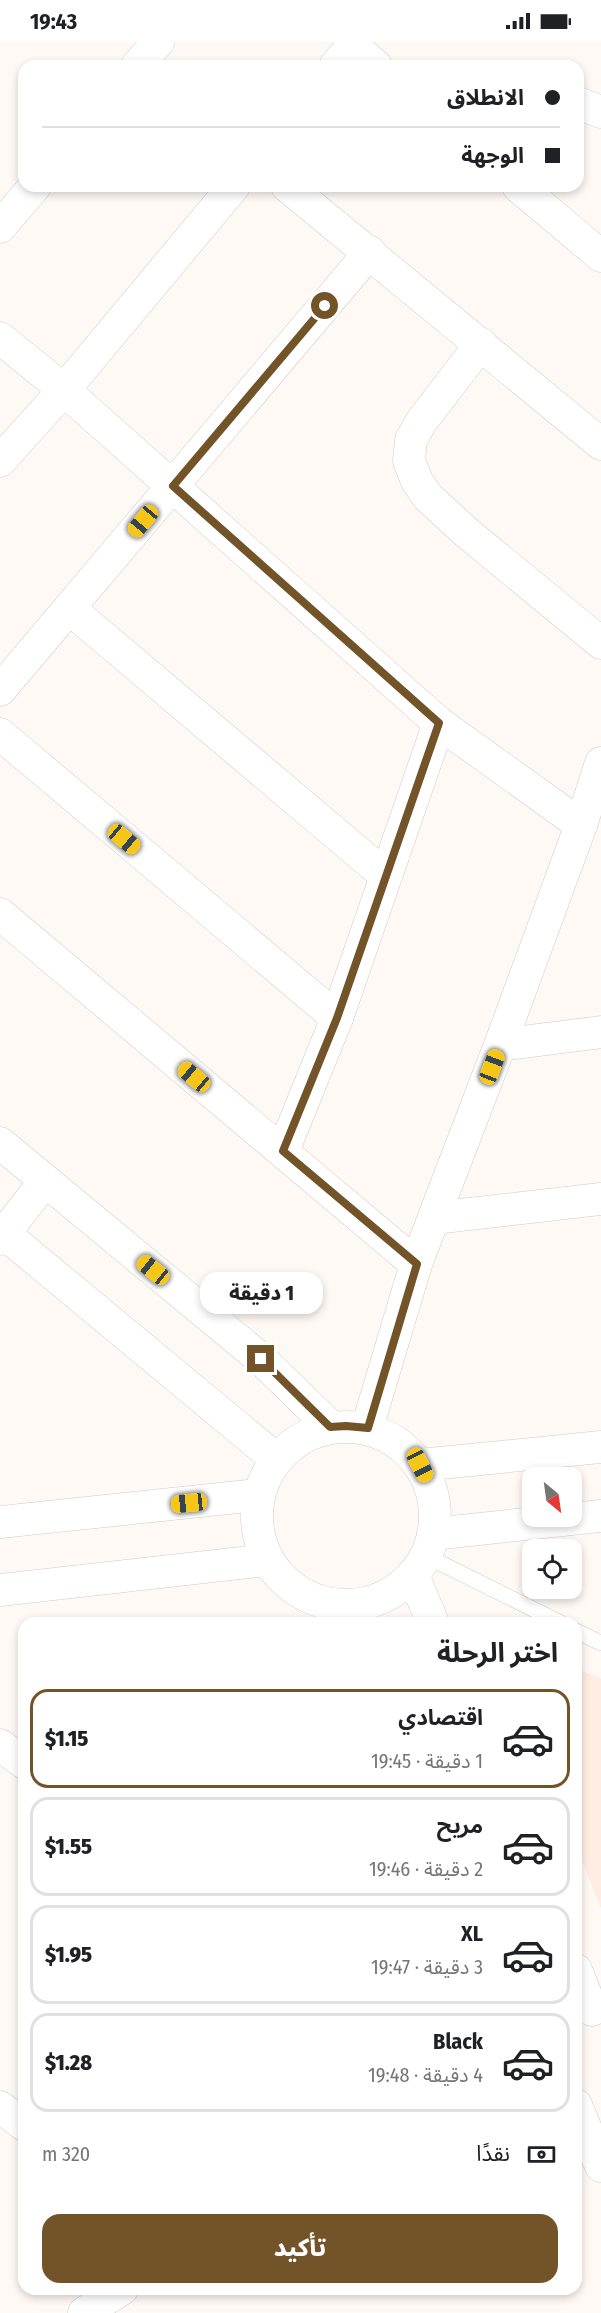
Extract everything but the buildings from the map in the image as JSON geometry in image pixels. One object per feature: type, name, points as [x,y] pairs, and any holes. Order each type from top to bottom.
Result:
[{"type":"street","points":[[142,60],[158,42]]},
{"type":"street","points":[[348,51],[365,60]]},
{"type":"street","points":[[584,105],[601,112]]},
{"type":"street","points":[[0,227],[30,192]]},
{"type":"street","points":[[0,461],[64,390],[229,192]]},
{"type":"street","points":[[295,192],[601,444]]},
{"type":"street","points":[[525,192],[601,256]]},
{"type":"street","points":[[0,690],[370,252]]},
{"type":"street","points":[[0,338],[64,390],[439,723],[581,825]]},
{"type":"street","points":[[482,344],[421,422],[411,440],[409,461],[417,481],[428,497],[466,532],[601,643]]},
{"type":"street","points":[[69,609],[386,876]]},
{"type":"street","points":[[283,1151],[337,1018],[439,723]]},
{"type":"street","points":[[0,734],[337,1018]]},
{"type":"street","points":[[368,1428],[417,1264],[599,774]]},
{"type":"street","points":[[0,914],[417,1264]]},
{"type":"street","points":[[500,1045],[601,1032]]},
{"type":"street","points":[[0,1143],[261,1359],[330,1427]]},
{"type":"street","points":[[45,1181],[1,1234],[276,1459]]},
{"type":"street","points":[[434,1218],[601,1199]]},
{"type":"street","points":[[432,1617],[424,1555],[435,1510],[431,1486],[420,1465],[397,1442],[368,1428],[330,1427],[314,1431],[297,1440],[276,1459],[258,1495],[256,1529],[267,1560],[287,1584],[314,1600],[378,1612],[424,1555],[601,1516]]},
{"type":"street","points":[[420,1465],[601,1447]]},
{"type":"street","points":[[0,1522],[258,1495]]},
{"type":"street","points":[[0,1590],[267,1560]]},
{"type":"street","points":[[0,1745],[18,1758]]},
{"type":"street","points":[[582,1988],[590,2011]]},
{"type":"street","points":[[0,2107],[18,2120]]},
{"type":"street","points":[[582,2120],[601,2166]]},
{"type":"street","points":[[84,2313],[112,2295]]},
{"type":"lane","points":[[424,1555],[549,1617]]},
{"type":"lane","points":[[582,1633],[601,1643]]},
{"type":"shaded area","points":[[582,1671],[601,1679],[601,1909],[582,1860]]},
{"type":"route","points":[[261,1359],[330,1427],[368,1428],[417,1264],[283,1151],[337,1018],[439,723],[173,486],[325,306]]}]
